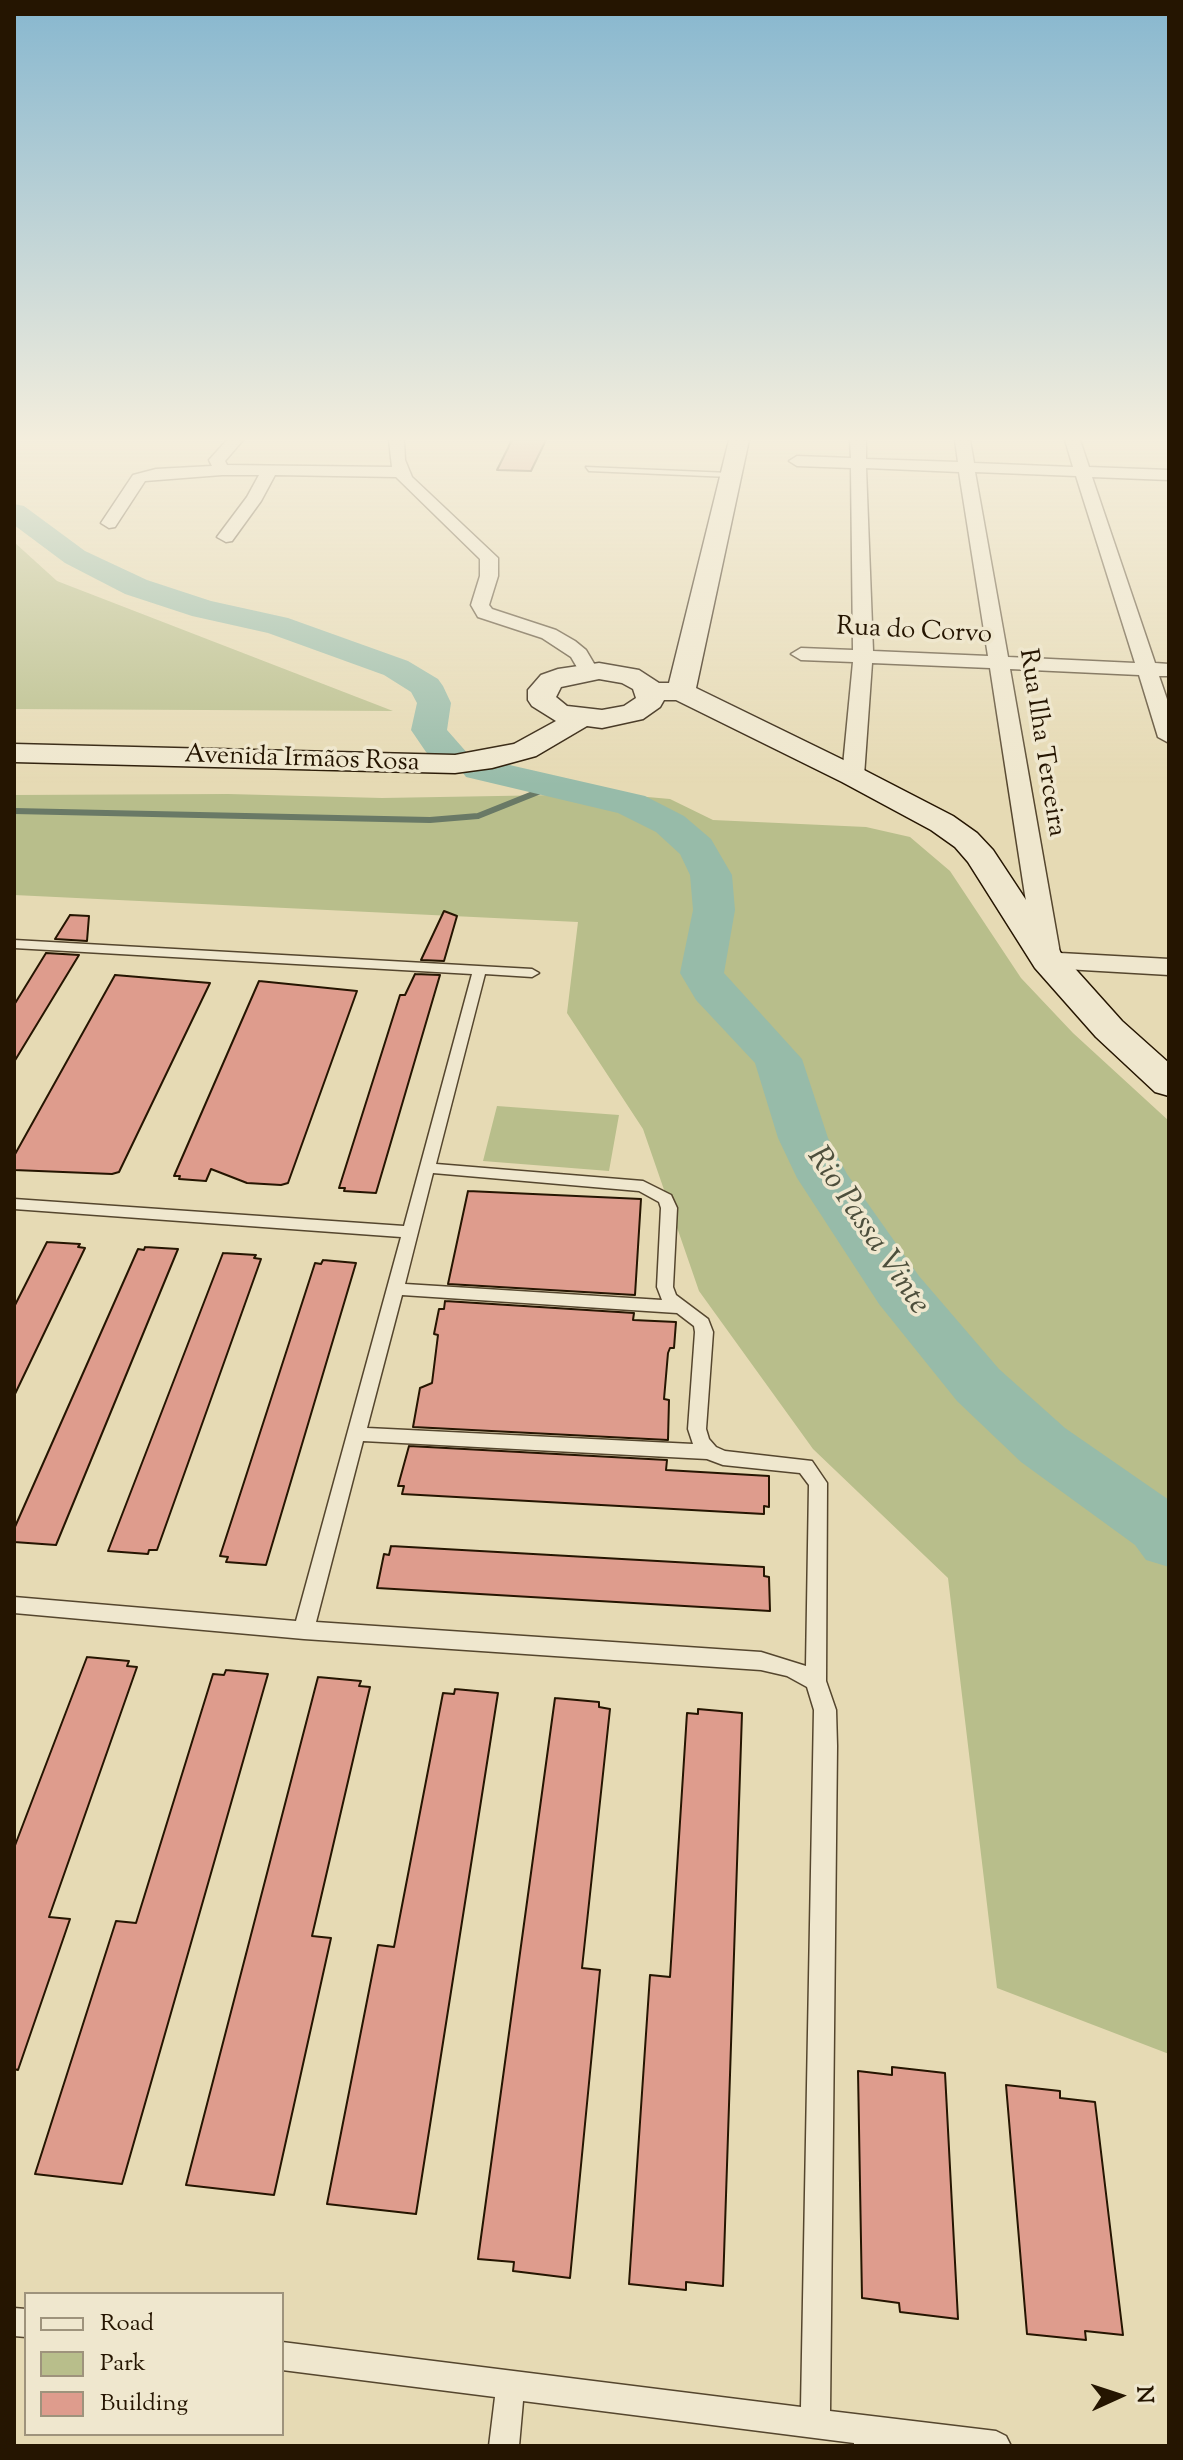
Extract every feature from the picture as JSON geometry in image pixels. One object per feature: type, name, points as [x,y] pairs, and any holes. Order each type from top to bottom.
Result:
[{"type":"street","points":[[486,555],[489,558],[489,576],[480,605],[485,613],[559,639],[579,654],[589,672]]},
{"type":"street","points":[[706,555],[666,691],[633,713],[602,719],[579,718],[551,709],[541,695],[551,681],[589,672],[629,676],[666,691],[853,776],[942,823],[966,840],[981,857],[1048,960],[1109,1029],[1169,1084]]},
{"type":"street","points":[[853,776],[863,657],[860,555]]},
{"type":"street","name":"Rua Ilha Terceira","points":[[980,555],[1048,960]]},
{"type":"street","points":[[1109,555],[1169,737]]},
{"type":"street","name":"Rua do Corvo","points":[[801,654],[1169,670]]},
{"type":"street","name":"Avenida Irmãos Rosa","points":[[14,753],[455,764],[525,750],[550,738],[579,718]]},
{"type":"street","points":[[1048,960],[1169,967]]},
{"type":"lane","points":[[14,944],[532,973]]},
{"type":"lane","points":[[304,1630],[480,970]]},
{"type":"lane","points":[[427,1168],[643,1186],[656,1192],[669,1208],[665,1287],[669,1298],[678,1307],[702,1323],[697,1429],[700,1441],[709,1452]]},
{"type":"lane","points":[[14,1204],[410,1232]]},
{"type":"lane","points":[[395,1289],[678,1307]]},
{"type":"lane","points":[[356,1434],[709,1452],[723,1458],[805,1466],[818,1483],[816,1681],[825,1710],[826,1746],[815,2424]]},
{"type":"lane","points":[[14,1605],[304,1630],[761,1661],[791,1668],[816,1681]]},
{"type":"lane","points":[[284,2356],[815,2424],[869,2438],[996,2446]]},
{"type":"lane","points":[[504,2446],[511,2384]]},
{"type":"green space","points":[[14,555],[28,555],[57,581],[393,711],[14,709]]},
{"type":"green space","points":[[228,794],[382,798],[614,794],[670,799],[713,820],[866,827],[910,837],[950,871],[1021,978],[1073,1033],[1169,1121],[1169,2054],[997,1988],[948,1578],[813,1449],[699,1291],[643,1129],[567,1013],[578,922],[14,895],[14,795]]},
{"type":"green space","points":[[497,1106],[619,1115],[609,1171],[483,1161]]},
{"type":"building","points":[[444,911],[457,916],[444,961],[421,960]]},
{"type":"building","points":[[70,915],[89,916],[87,941],[55,939]]},
{"type":"building","points":[[46,953],[79,955],[14,1062],[14,1005]]},
{"type":"building","points":[[415,974],[440,975],[376,1193],[344,1191],[345,1188],[339,1188],[400,995],[405,995]]},
{"type":"building","points":[[115,975],[210,983],[119,1172],[14,1170],[14,1156]]},
{"type":"building","points":[[259,981],[357,991],[288,1183],[247,1183],[211,1169],[206,1181],[179,1179],[180,1176],[174,1176]]},
{"type":"building","points":[[468,1191],[641,1199],[635,1295],[448,1284]]},
{"type":"building","points":[[47,1242],[80,1244],[78,1247],[85,1248],[14,1396],[14,1307]]},
{"type":"building","points":[[145,1247],[178,1249],[56,1545],[14,1542],[14,1529],[138,1249],[144,1250]]},
{"type":"building","points":[[223,1253],[256,1255],[254,1258],[261,1259],[157,1550],[149,1550],[148,1554],[108,1551]]},
{"type":"building","points":[[323,1260],[356,1263],[266,1565],[226,1562],[228,1557],[220,1556],[315,1263],[321,1264]]},
{"type":"building","points":[[445,1301],[634,1313],[633,1320],[676,1322],[674,1348],[670,1348],[668,1353],[664,1399],[669,1400],[668,1440],[413,1427],[420,1388],[432,1383],[438,1335],[434,1334],[439,1309],[444,1309]]},
{"type":"building","points":[[409,1446],[667,1460],[666,1470],[769,1476],[769,1507],[764,1506],[764,1514],[402,1494],[404,1486],[398,1486]]},
{"type":"building","points":[[391,1546],[764,1567],[764,1576],[769,1577],[770,1611],[377,1588],[384,1554],[389,1555]]},
{"type":"building","points":[[87,1657],[129,1661],[127,1666],[137,1667],[49,1917],[70,1919],[18,2070],[14,2069],[14,1848]]},
{"type":"building","points":[[226,1670],[268,1674],[122,2184],[35,2174],[116,1921],[136,1923],[213,1674],[224,1675]]},
{"type":"building","points":[[318,1677],[361,1681],[359,1686],[370,1687],[312,1936],[331,1938],[274,2195],[186,2185]]},
{"type":"building","points":[[455,1689],[498,1693],[416,2214],[327,2204],[378,1945],[394,1947],[443,1693],[454,1694]]},
{"type":"building","points":[[555,1698],[599,1702],[599,1707],[610,1709],[582,1968],[600,1970],[570,2278],[513,2271],[514,2262],[478,2259]]},
{"type":"building","points":[[698,1709],[742,1713],[723,2286],[686,2282],[686,2290],[629,2284],[650,1975],[670,1977],[687,1713],[698,1714]]},
{"type":"building","points":[[892,2067],[945,2073],[958,2319],[900,2312],[899,2303],[862,2298],[858,2071],[892,2075]]},
{"type":"building","points":[[1006,2085],[1060,2091],[1060,2098],[1095,2102],[1123,2335],[1085,2331],[1086,2340],[1027,2334]]},
{"type":"waterway","name":"Rio Passa Vinte","points":[[72,555],[136,587],[203,609],[277,625],[396,668],[426,686],[434,703],[429,730],[451,755]]},
{"type":"waterway","name":"Rio Passa Vinte","points":[[479,769],[631,804],[670,824],[697,848],[711,875],[714,910],[702,973],[712,990],[778,1059],[803,1138],[823,1178],[899,1290],[978,1385],[1043,1445],[1158,1527],[1169,1541]]},
{"type":"waterway","points":[[14,811],[430,820],[478,816],[548,788],[565,786]]}]
